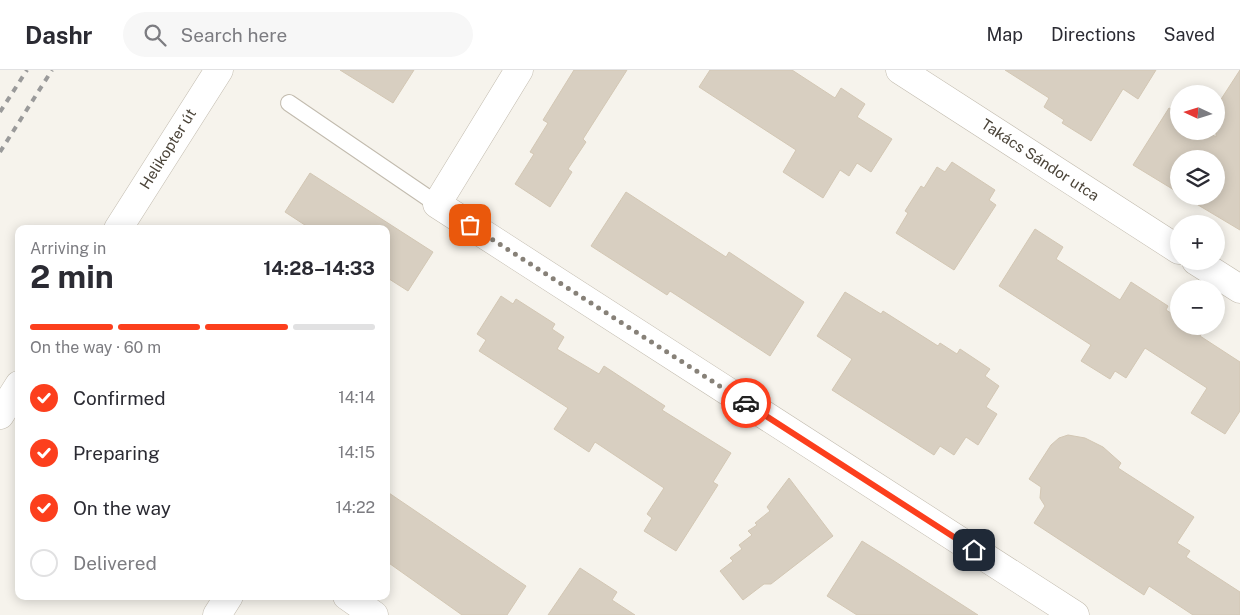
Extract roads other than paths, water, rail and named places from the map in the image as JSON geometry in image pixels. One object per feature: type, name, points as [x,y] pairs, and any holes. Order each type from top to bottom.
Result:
[{"type":"street","name":"Helikopter út","points":[[121,225],[219,70]]},
{"type":"street","points":[[519,70],[436,204],[1075,615]]},
{"type":"street","name":"Takács Sándor utca","points":[[900,70],[1170,244]]},
{"type":"street","points":[[1210,270],[1240,290]]},
{"type":"street","points":[[0,415],[15,391]]},
{"type":"street","points":[[217,615],[226,600]]},
{"type":"street","points":[[353,600],[374,615]]},
{"type":"lane","points":[[289,103],[436,204]]},
{"type":"railway","points":[[0,112],[27,70]]},
{"type":"railway","points":[[0,152],[52,70]]}]
